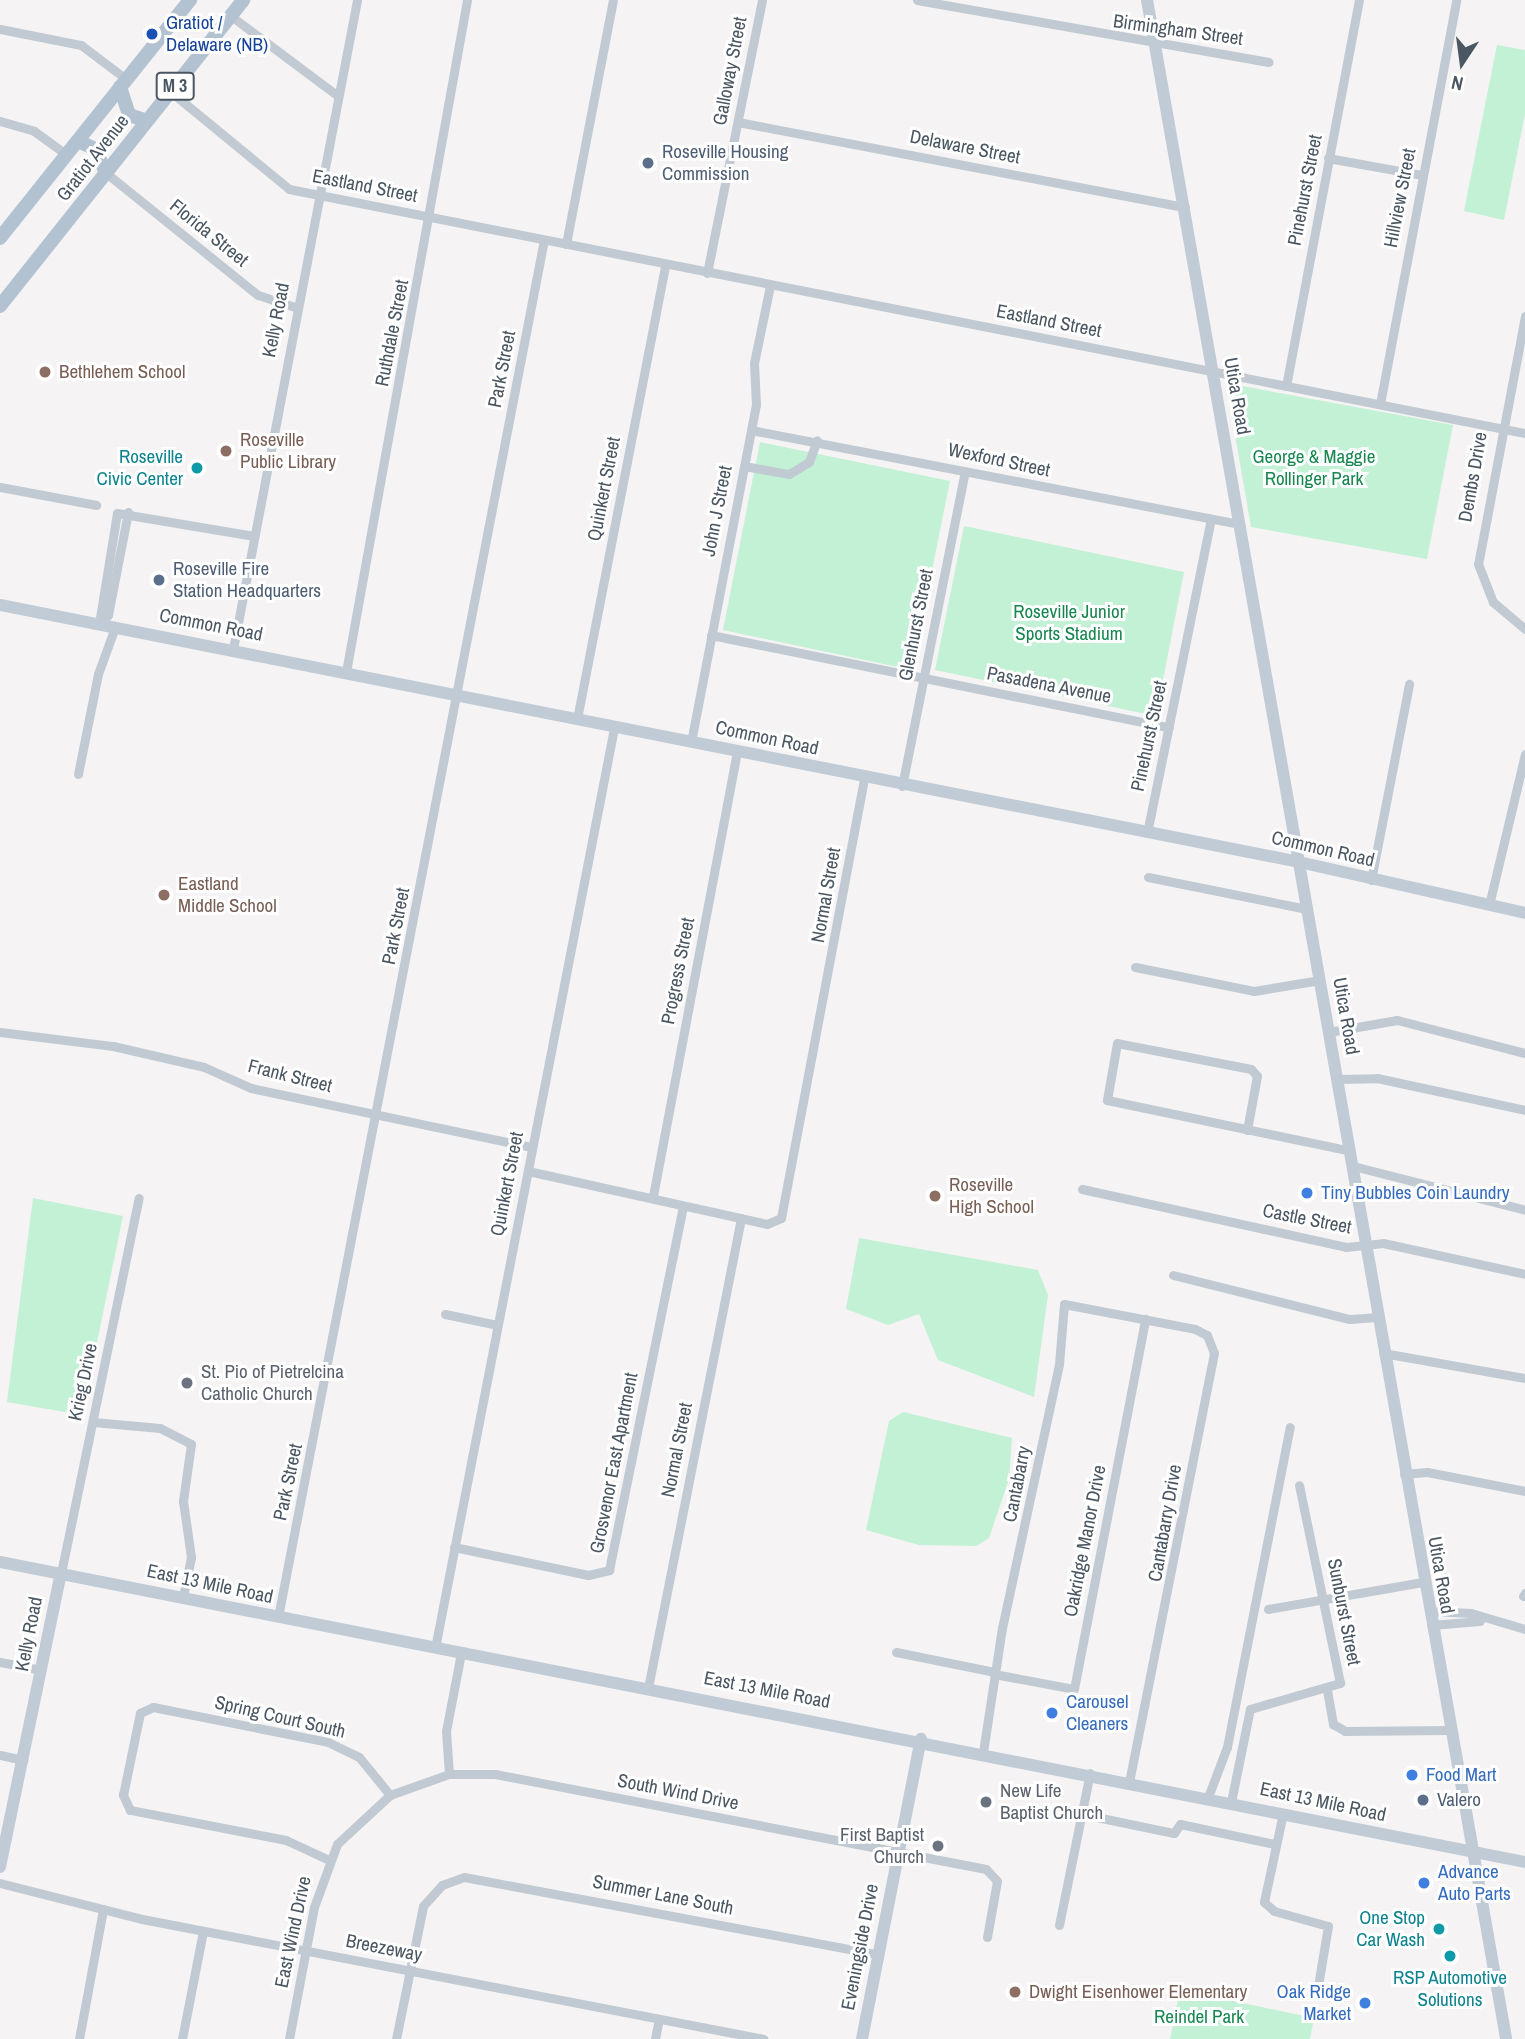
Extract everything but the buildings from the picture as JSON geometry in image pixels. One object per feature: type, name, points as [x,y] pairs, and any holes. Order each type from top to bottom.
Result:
[{"type":"main road","name":"Gratiot Avenue","points":[[0,238],[190,0]]},
{"type":"main road","name":"Gratiot Avenue","points":[[0,306],[243,0]]},
{"type":"main road","name":"Utica Road","points":[[1147,0],[1338,1079],[1364,1245],[1449,1730],[1506,2039]]},
{"type":"main road","points":[[123,83],[129,115],[147,121]]},
{"type":"main road","points":[[78,141],[95,149],[106,173]]},
{"type":"main road","name":"Common Road","points":[[0,605],[233,649],[863,779],[1299,862],[1525,913]]},
{"type":"main road","name":"East 13 Mile Road","points":[[0,1562],[1090,1773],[1525,1862]]},
{"type":"main road","name":"Kelly Road","points":[[0,1867],[61,1573]]},
{"type":"main road","name":"Eveningside Drive","points":[[862,2039],[921,1740]]},
{"type":"street","name":"Kelly Road","points":[[233,649],[357,0]]},
{"type":"street","name":"Ruthdale Street","points":[[346,672],[467,0]]},
{"type":"street","points":[[566,244],[613,0]]},
{"type":"street","name":"Galloway Street","points":[[707,273],[762,0]]},
{"type":"street","name":"Birmingham Street","points":[[917,0],[1269,62]]},
{"type":"street","name":"Pinehurst Street","points":[[1286,386],[1359,0]]},
{"type":"street","name":"Hillview Street","points":[[1380,404],[1456,0]]},
{"type":"street","points":[[231,16],[338,96]]},
{"type":"street","points":[[0,29],[82,45],[123,83]]},
{"type":"street","name":"Eastland Street","points":[[170,92],[289,189],[1525,433]]},
{"type":"street","points":[[0,121],[34,131],[67,155]]},
{"type":"street","name":"Delaware Street","points":[[738,122],[1185,207]]},
{"type":"street","points":[[1328,158],[1422,175]]},
{"type":"street","name":"Florida Street","points":[[106,173],[258,295],[298,307]]},
{"type":"street","name":"Park Street","points":[[278,1617],[378,1114],[544,240]]},
{"type":"street","name":"Quinkert Street","points":[[577,719],[665,265]]},
{"type":"street","name":"John J Street","points":[[691,742],[751,430],[754,363],[770,286]]},
{"type":"street","name":"Dembs Drive","points":[[1525,316],[1499,428],[1478,564],[1493,602],[1525,629]]},
{"type":"street","name":"Wexford Street","points":[[751,430],[817,440],[1210,522],[1240,524]]},
{"type":"street","points":[[744,466],[789,474],[809,462],[817,440]]},
{"type":"street","name":"Glenhurst Street","points":[[902,786],[965,471]]},
{"type":"street","points":[[0,487],[96,505]]},
{"type":"street","points":[[99,624],[108,615],[128,512],[254,536]]},
{"type":"street","name":"Pinehurst Street","points":[[1147,833],[1210,522]]},
{"type":"street","points":[[78,774],[98,674],[115,627]]},
{"type":"street","name":"Pasadena Avenue","points":[[711,635],[1169,727]]},
{"type":"street","points":[[1371,880],[1409,684]]},
{"type":"street","name":"Quinkert Street","points":[[435,1648],[614,728]]},
{"type":"street","name":"Progress Street","points":[[653,1196],[737,752]]},
{"type":"street","points":[[1489,905],[1525,754]]},
{"type":"street","name":"Normal Street","points":[[648,1688],[741,1219],[778,1222],[863,779]]},
{"type":"street","points":[[1148,877],[1307,909]]},
{"type":"street","points":[[1135,967],[1254,991],[1320,980]]},
{"type":"street","points":[[1329,1032],[1398,1020],[1525,1053]]},
{"type":"street","name":"Frank Street","points":[[0,1032],[113,1046],[204,1067],[251,1088],[532,1147]]},
{"type":"street","points":[[1247,1130],[1257,1076],[1251,1069],[1116,1043],[1107,1100],[1247,1130],[1350,1151]]},
{"type":"street","points":[[1338,1079],[1377,1078],[1525,1110]]},
{"type":"street","points":[[1353,1166],[1525,1210]]},
{"type":"street","points":[[528,1171],[653,1196],[741,1219]]},
{"type":"street","name":"Castle Street","points":[[1082,1189],[1346,1247],[1383,1243],[1525,1275]]},
{"type":"street","name":"Krieg Drive","points":[[61,1573],[139,1198]]},
{"type":"street","name":"Grosvenor East Apartment","points":[[454,1547],[588,1575],[609,1570],[683,1206]]},
{"type":"street","points":[[1173,1275],[1350,1319],[1377,1317]]},
{"type":"street","name":"Cantabarry","points":[[983,1752],[994,1673],[1059,1364],[1064,1304],[1145,1320]]},
{"type":"street","points":[[445,1314],[497,1325]]},
{"type":"street","name":"Oakridge Manor Drive","points":[[994,1673],[1074,1689],[1145,1320]]},
{"type":"street","name":"Cantabarry Drive","points":[[1129,1781],[1214,1353],[1201,1331],[1145,1320]]},
{"type":"street","points":[[1383,1353],[1439,1359],[1525,1378]]},
{"type":"street","points":[[93,1422],[160,1428],[191,1444],[183,1501],[191,1557],[183,1597]]},
{"type":"street","points":[[1208,1797],[1227,1747],[1290,1427]]},
{"type":"street","points":[[1404,1474],[1427,1472],[1525,1491]]},
{"type":"street","name":"Sunburst Street","points":[[1231,1802],[1250,1709],[1327,1690],[1340,1683],[1326,1600],[1299,1485]]},
{"type":"street","points":[[1268,1609],[1423,1582]]},
{"type":"street","points":[[1429,1611],[1471,1613],[1480,1621]]},
{"type":"street","points":[[1431,1625],[1480,1621],[1525,1629]]},
{"type":"street","points":[[896,1652],[994,1673]]},
{"type":"street","points":[[449,1774],[446,1731],[461,1653]]},
{"type":"street","points":[[0,1662],[41,1670]]},
{"type":"street","points":[[1327,1690],[1333,1724],[1345,1731],[1449,1730]]},
{"type":"street","name":"Spring Court South","points":[[329,1860],[286,1840],[125,1805],[143,1709],[336,1745],[370,1767],[390,1795]]},
{"type":"street","points":[[0,1755],[23,1760]]},
{"type":"street","points":[[1059,1925],[1090,1773]]},
{"type":"street","name":"East Wind Drive","points":[[289,2039],[306,1951],[329,1860],[354,1823],[390,1795],[449,1774]]},
{"type":"street","name":"South Wind Drive","points":[[449,1774],[495,1774],[899,1852],[993,1874],[987,1937]]},
{"type":"street","points":[[1283,1813],[1264,1902],[1274,1911],[1328,1926],[1319,1980]]},
{"type":"street","points":[[1082,1814],[1174,1833],[1180,1824],[1275,1844]]},
{"type":"street","name":"Summer Lane South","points":[[409,1971],[423,1906],[442,1885],[464,1877],[489,1879],[879,1955]]},
{"type":"street","name":"Breezeway","points":[[0,1883],[203,1931],[759,2038]]},
{"type":"street","points":[[79,2039],[103,1909]]},
{"type":"street","points":[[182,2039],[203,1931]]},
{"type":"street","points":[[396,2039],[409,1971]]},
{"type":"street","points":[[655,2039],[659,2019]]},
{"type":"green space","points":[[1497,45],[1525,50],[1525,114],[1504,220],[1464,211]]},
{"type":"green space","name":"George & Maggie Rollinger Park","points":[[1226,383],[1453,425],[1427,559],[1251,527]]},
{"type":"green space","points":[[760,442],[950,481],[912,670],[723,630]]},
{"type":"green space","name":"Roseville Junior Sports Stadium","points":[[964,526],[1184,572],[1156,716],[935,670]]},
{"type":"green space","points":[[33,1198],[123,1216],[82,1415],[7,1402]]},
{"type":"green space","points":[[859,1238],[1038,1270],[1048,1295],[1034,1397],[938,1360],[919,1314],[888,1325],[846,1309]]},
{"type":"green space","points":[[903,1412],[1012,1438],[1009,1479],[989,1538],[976,1546],[919,1545],[866,1530],[889,1421]]},
{"type":"green space","name":"Reindel Park","points":[[1180,1990],[1314,2018],[1310,2039],[1170,2039]]},
{"type":"place","name":"Gratiot / Delaware (NB)","points":[[152,34]]},
{"type":"place","name":"Roseville Housing Commission","points":[[648,163]]},
{"type":"place","name":"Bethlehem School","points":[[45,372]]},
{"type":"place","name":"Roseville Public Library","points":[[226,451]]},
{"type":"place","name":"Roseville Civic Center","points":[[197,468]]},
{"type":"place","name":"Roseville Fire Station Headquarters","points":[[159,580]]},
{"type":"place","name":"Eastland Middle School","points":[[164,895]]},
{"type":"place","name":"Tiny Bubbles Coin Laundry","points":[[1307,1193]]},
{"type":"place","name":"Roseville High School","points":[[935,1196]]},
{"type":"place","name":"St. Pio of Pietrelcina Catholic Church","points":[[187,1383]]},
{"type":"place","name":"Carousel Cleaners","points":[[1052,1713]]},
{"type":"place","name":"Food Mart","points":[[1412,1775]]},
{"type":"place","name":"Valero","points":[[1423,1800]]},
{"type":"place","name":"New Life Baptist Church","points":[[986,1802]]},
{"type":"place","name":"First Baptist Church","points":[[938,1846]]},
{"type":"place","name":"Advance Auto Parts","points":[[1424,1883]]},
{"type":"place","name":"One Stop Car Wash","points":[[1439,1929]]},
{"type":"place","name":"RSP Automotive Solutions","points":[[1450,1956]]},
{"type":"place","name":"Dwight Eisenhower Elementary","points":[[1015,1992]]},
{"type":"place","name":"Oak Ridge Market","points":[[1365,2003]]}]
